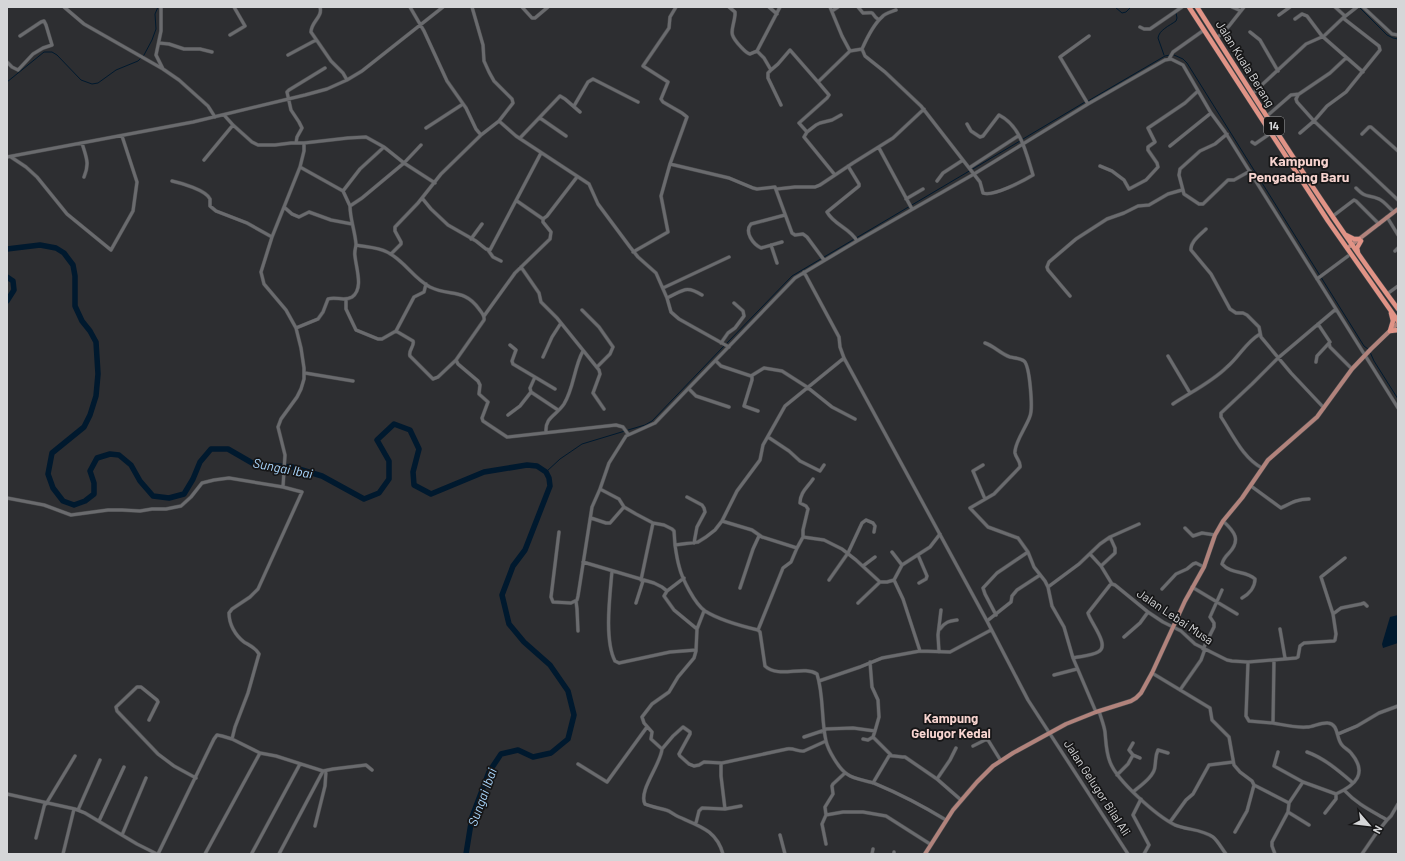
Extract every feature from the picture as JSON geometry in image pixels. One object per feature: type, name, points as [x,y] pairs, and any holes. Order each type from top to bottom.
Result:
[{"type":"highway","name":"Jalan Kuala Berang","points":[[1189,7],[1272,133],[1328,221],[1335,236],[1348,252],[1360,272],[1368,279],[1398,322]]},
{"type":"highway","name":"Jalan Kuala Berang","points":[[1197,7],[1252,94],[1344,233],[1397,307]]},
{"type":"highway","points":[[1344,233],[1351,238],[1360,240],[1357,248],[1359,255]]},
{"type":"highway","points":[[1385,303],[1392,317],[1390,331],[1398,330]]},
{"type":"main road","points":[[1348,252],[1369,231],[1397,210]]},
{"type":"main road","points":[[925,854],[946,820],[961,800],[976,782],[993,766],[1057,729],[1097,712],[1131,701],[1141,693],[1152,673],[1192,587],[1204,567],[1215,535],[1223,521],[1251,486],[1268,460],[1309,424],[1324,408],[1352,369],[1398,322]]},
{"type":"street","points":[[64,7],[84,24],[163,69],[181,82],[212,110],[215,117]]},
{"type":"street","points":[[161,7],[161,31],[157,57],[163,69]]},
{"type":"street","points":[[230,35],[245,26],[234,7]]},
{"type":"street","points":[[320,7],[320,13],[310,30],[331,61],[343,73],[346,80]]},
{"type":"street","points":[[410,7],[420,24],[447,81],[463,104],[476,129],[482,135]]},
{"type":"street","points":[[9,157],[215,117],[321,91],[362,71],[443,7]]},
{"type":"street","points":[[391,254],[401,244],[394,227],[422,198],[441,174],[499,121],[514,103],[512,98],[494,81],[487,66],[484,57],[482,39],[472,7]]},
{"type":"street","points":[[522,7],[532,18],[535,18],[548,7]]},
{"type":"street","points":[[634,252],[668,232],[664,207],[661,199],[670,164],[687,117],[663,102],[661,99],[668,82],[643,66],[669,28],[670,17],[676,7]]},
{"type":"street","points":[[729,7],[735,15],[732,38],[748,54],[757,51],[780,7]]},
{"type":"street","points":[[769,7],[777,14]]},
{"type":"street","points":[[830,7],[850,51]]},
{"type":"street","points":[[832,11],[838,7]]},
{"type":"street","points":[[858,7],[863,13],[871,12],[879,20]]},
{"type":"street","points":[[1140,27],[1144,30],[1150,29],[1182,7]]},
{"type":"street","points":[[1232,7],[1241,11]]},
{"type":"street","points":[[1217,38],[1244,7]]},
{"type":"street","points":[[1279,15],[1290,7]]},
{"type":"street","points":[[1300,133],[1314,121],[1322,110],[1346,92],[1379,53],[1380,48],[1344,17],[1335,7]]},
{"type":"street","points":[[1252,94],[1306,44],[1322,36],[1357,7]]},
{"type":"street","points":[[1363,7],[1392,34],[1398,35]]},
{"type":"street","points":[[896,10],[882,16],[879,20],[862,49],[865,56],[885,72],[924,110],[980,182],[983,193],[986,194],[1000,191],[1030,177],[1033,174],[1021,140],[1012,124],[999,115],[983,136],[980,137],[971,131],[967,124]]},
{"type":"street","points":[[1295,19],[1302,14],[1306,15],[1322,36],[1363,72]]},
{"type":"street","points":[[7,62],[18,70],[33,54],[52,45],[44,21],[20,36]]},
{"type":"street","points":[[626,432],[655,423],[790,282],[804,272],[856,240],[912,210],[1021,140],[1169,58],[1173,52],[1204,30]]},
{"type":"street","points":[[1250,32],[1260,40],[1278,71]]},
{"type":"street","points":[[1088,36],[1060,57],[1088,103]]},
{"type":"street","points":[[288,55],[316,40]]},
{"type":"street","points":[[159,43],[169,44],[184,49],[200,49],[212,52]]},
{"type":"street","points":[[818,82],[850,51],[862,49]]},
{"type":"street","points":[[781,105],[768,78],[768,73],[790,50],[829,95],[828,98],[799,123],[807,132]]},
{"type":"street","points":[[757,51],[764,58],[771,70]]},
{"type":"street","points":[[1169,58],[1183,65],[1211,113],[1318,278],[1398,408]]},
{"type":"street","points":[[1267,116],[1291,95],[1298,95],[1330,73],[1346,58]]},
{"type":"street","points":[[296,143],[297,137],[302,128],[291,111],[287,93],[289,90],[325,68]]},
{"type":"street","points":[[574,106],[588,82],[592,79],[638,102]]},
{"type":"street","points":[[1100,166],[1112,171],[1124,180],[1129,189],[1146,180],[1158,166],[1148,150],[1148,147],[1155,142],[1148,128],[1184,103],[1198,91]]},
{"type":"street","points":[[1298,95],[1296,99],[1297,102],[1314,121],[1398,200]]},
{"type":"street","points":[[520,138],[560,96],[580,112]]},
{"type":"street","points":[[426,128],[463,104]]},
{"type":"street","points":[[670,164],[729,178],[753,188],[773,186],[777,189],[817,187],[894,138],[924,110]]},
{"type":"street","points":[[1170,146],[1211,113]]},
{"type":"street","points":[[224,115],[252,142],[258,145],[304,144],[363,137],[373,140],[404,163],[435,183]]},
{"type":"street","points":[[835,175],[805,138],[805,135],[820,123],[832,120],[841,115]]},
{"type":"street","points":[[540,118],[566,136]]},
{"type":"street","points":[[499,121],[509,131],[590,186],[598,204],[634,252],[656,273],[667,298],[671,312],[675,316],[728,347]]},
{"type":"street","points":[[204,160],[233,125]]},
{"type":"street","points":[[1362,134],[1369,127],[1371,127],[1398,152]]},
{"type":"street","points":[[1252,142],[1255,144],[1272,133]]},
{"type":"street","points":[[1226,134],[1215,144],[1200,151],[1180,169],[1179,174],[1182,190],[1185,196],[1201,205],[1228,180],[1234,180],[1250,171]]},
{"type":"street","points":[[9,157],[26,167],[37,177],[68,214],[111,250],[132,211],[137,187],[137,182],[122,136]]},
{"type":"street","points":[[971,171],[1021,140]]},
{"type":"street","points":[[82,143],[88,163],[84,176]]},
{"type":"street","points":[[283,487],[285,455],[278,427],[281,419],[299,394],[305,373],[296,328],[289,314],[264,284],[261,277],[261,269],[300,167],[304,144]]},
{"type":"street","points":[[350,206],[362,198],[404,163],[421,145]]},
{"type":"street","points":[[344,191],[356,173],[384,147]]},
{"type":"street","points":[[879,148],[912,210]]},
{"type":"street","points":[[488,250],[492,248],[541,153]]},
{"type":"street","points":[[937,181],[943,173],[963,160]]},
{"type":"street","points":[[848,166],[859,186],[827,212],[837,223],[853,234],[856,240]]},
{"type":"street","points":[[296,328],[318,319],[323,312],[328,299],[332,298],[346,300],[355,295],[358,291],[354,255],[356,245],[350,206],[344,191],[300,167]]},
{"type":"street","points":[[543,218],[547,216],[577,176]]},
{"type":"street","points":[[172,181],[193,187],[210,199],[210,206],[215,210],[247,223],[272,237]]},
{"type":"street","points":[[1356,188],[1364,196],[1377,198],[1397,210]]},
{"type":"street","points":[[777,189],[792,232],[795,235],[803,234],[807,237],[824,260]]},
{"type":"street","points":[[906,199],[923,189]]},
{"type":"street","points":[[1070,296],[1048,270],[1047,267],[1049,262],[1076,239],[1107,219],[1138,206],[1149,205],[1168,194],[1182,190]]},
{"type":"street","points":[[422,198],[444,222],[488,250],[493,257],[500,261]]},
{"type":"street","points":[[1333,216],[1354,200],[1379,224]]},
{"type":"street","points":[[396,331],[413,341],[414,344],[410,351],[410,356],[433,379],[438,377],[456,360],[484,320],[484,316],[507,284],[521,267],[551,237],[551,232],[543,222],[543,218],[517,201]]},
{"type":"street","points":[[284,207],[292,214],[299,217],[309,212],[331,220],[352,224]]},
{"type":"street","points":[[782,242],[762,248],[758,246],[748,233],[749,226],[751,224],[785,215]]},
{"type":"street","points":[[1387,218],[1398,235]]},
{"type":"street","points":[[471,239],[482,224]]},
{"type":"street","points":[[1206,229],[1193,242],[1191,250],[1211,274],[1230,308],[1236,313],[1244,313],[1247,315],[1259,328],[1261,337],[1278,358],[1324,408]]},
{"type":"street","points":[[356,245],[382,250],[391,254],[398,259],[413,275],[426,284],[438,290],[466,296],[478,307],[484,316]]},
{"type":"street","points":[[771,245],[778,263]]},
{"type":"street","points":[[1395,251],[1398,248]]},
{"type":"street","points":[[1318,278],[1348,252]]},
{"type":"street","points":[[663,288],[729,257]]},
{"type":"street","points":[[521,267],[539,293],[541,302],[561,323],[597,367],[600,374],[593,393],[604,409]]},
{"type":"street","name":"Jalan Gelugor Bilal Ali","points":[[804,272],[839,337],[840,347],[844,358],[988,620],[991,630],[1025,694],[1051,732],[1128,854]]},
{"type":"street","points":[[346,300],[346,308],[355,328],[358,331],[382,339],[396,331],[414,297],[424,292],[426,284]]},
{"type":"street","points":[[1387,294],[1398,286]]},
{"type":"street","points":[[667,298],[688,288],[702,295]]},
{"type":"street","points":[[722,343],[728,333],[735,328],[744,316],[743,311],[734,303]]},
{"type":"street","points":[[1262,468],[1254,463],[1246,454],[1220,415],[1278,358],[1336,309]]},
{"type":"street","points":[[582,310],[598,327],[613,347],[610,354],[597,367]]},
{"type":"street","points":[[543,357],[552,337],[561,323]]},
{"type":"street","points":[[1318,324],[1329,340],[1330,347],[1352,369]]},
{"type":"street","points":[[1173,404],[1225,369],[1235,359],[1241,350],[1260,334]]},
{"type":"street","points":[[985,343],[993,346],[1008,356],[1020,359],[1026,363],[1032,412],[1021,434],[1015,451],[1020,467],[999,490],[970,508],[988,527],[1018,538],[1028,552],[1034,566],[1040,575],[1046,580],[1052,606],[1062,622],[1077,669],[1105,730],[1105,744],[1117,776],[1141,799],[1170,822],[1182,828],[1207,834],[1216,840],[1226,854]]},
{"type":"street","points":[[1316,362],[1318,356],[1329,344]]},
{"type":"street","points":[[510,346],[516,350],[512,361],[513,364],[555,389]]},
{"type":"street","points":[[546,432],[546,425],[548,421],[563,405],[568,395],[579,358],[583,351]]},
{"type":"street","points":[[1168,356],[1190,393]]},
{"type":"street","points":[[675,545],[694,543],[709,535],[722,521],[737,491],[760,460],[763,445],[785,406],[844,358]]},
{"type":"street","points":[[456,360],[458,364],[478,381],[480,385],[479,394],[488,402],[482,418],[483,422],[507,437],[616,424],[621,426],[626,432]]},
{"type":"street","points":[[716,361],[721,366],[752,376]]},
{"type":"street","points":[[752,376],[764,368],[782,371],[807,387],[832,407],[855,419]]},
{"type":"street","points":[[305,373],[353,381]]},
{"type":"street","points":[[752,376],[744,406],[758,411]]},
{"type":"street","points":[[508,415],[520,406],[531,392],[530,388],[535,378]]},
{"type":"street","points":[[689,389],[696,396],[729,407]]},
{"type":"street","points":[[531,392],[558,410]]},
{"type":"street","points":[[578,631],[576,601],[592,507],[609,463],[626,432]]},
{"type":"street","points":[[768,437],[789,451],[800,461],[820,471],[824,466]]},
{"type":"street","points":[[983,465],[972,471],[985,499]]},
{"type":"street","points":[[7,498],[37,503],[71,515],[104,511],[140,511],[173,508],[183,505],[202,483],[229,478],[283,487],[302,492],[258,589],[229,613],[231,625],[239,637],[257,650],[259,654],[248,693],[232,739]]},
{"type":"street","points":[[813,478],[806,487],[800,499],[801,504],[806,506],[808,509],[803,530],[803,537],[791,562],[783,568],[758,630],[760,632],[764,664],[767,669],[817,674],[826,740],[839,766],[845,773],[912,800],[946,820]]},
{"type":"street","points":[[1251,486],[1281,508],[1301,499],[1309,500]]},
{"type":"street","points":[[600,489],[619,499],[624,507],[653,524],[668,526],[674,531],[677,562],[693,596],[704,611],[734,624],[758,630]]},
{"type":"street","points":[[687,497],[702,505],[705,512],[697,527],[694,543]]},
{"type":"street","points":[[590,518],[610,523],[624,507]]},
{"type":"street","points":[[722,521],[752,530],[759,536],[797,548]]},
{"type":"street","points":[[829,580],[848,553],[860,526],[864,521],[869,521],[875,524],[874,532]]},
{"type":"street","points":[[1223,521],[1231,528],[1236,540],[1233,549],[1223,560],[1222,564],[1231,571],[1248,575],[1255,579],[1250,592],[1242,598]]},
{"type":"street","points":[[636,603],[653,524]]},
{"type":"street","points":[[1048,586],[1079,564],[1100,544],[1110,537],[1139,524]]},
{"type":"street","points":[[1186,528],[1193,536],[1199,533],[1215,535]]},
{"type":"street","points":[[559,532],[552,600],[553,602],[566,603],[576,601]]},
{"type":"street","points":[[803,537],[824,540],[848,553],[880,582],[887,582],[894,580],[902,565],[930,547],[940,534]]},
{"type":"street","points":[[740,588],[759,536]]},
{"type":"street","points":[[1101,566],[1115,553],[1115,548],[1110,537]]},
{"type":"street","points":[[892,552],[902,565]]},
{"type":"street","points":[[995,616],[983,588],[997,573],[1028,552]]},
{"type":"street","name":"Jalan Lebai Musa","points":[[1090,554],[1101,566],[1113,584],[1148,612],[1181,631],[1204,649],[1232,662],[1296,658],[1298,657],[1300,646],[1304,643],[1334,641],[1336,634],[1333,614]]},
{"type":"street","points":[[918,555],[927,576],[926,579],[919,583]]},
{"type":"street","points":[[863,566],[875,557]]},
{"type":"street","points":[[1345,558],[1322,574],[1321,577],[1333,614],[1341,608],[1361,604],[1367,606]]},
{"type":"street","points":[[583,562],[660,586],[667,592]]},
{"type":"street","points":[[1162,589],[1176,574],[1188,569],[1193,564],[1204,567]]},
{"type":"street","points":[[612,571],[609,602],[610,643],[615,661],[619,663],[670,652],[696,650]]},
{"type":"street","points":[[988,620],[1011,602],[1012,596],[1017,590],[1040,575]]},
{"type":"street","points":[[684,578],[664,596],[674,610],[697,629]]},
{"type":"street","points":[[894,580],[903,599],[920,651]]},
{"type":"street","points":[[858,603],[880,582]]},
{"type":"street","points":[[1073,658],[1098,652],[1102,649],[1103,646],[1101,639],[1088,613],[1110,585],[1113,584]]},
{"type":"street","points":[[1192,587],[1237,614]]},
{"type":"street","points":[[1180,690],[1201,660],[1204,649],[1214,627],[1214,623],[1210,617],[1222,590]]},
{"type":"street","points":[[939,652],[941,610]]},
{"type":"street","points":[[662,749],[651,739],[652,732],[642,720],[652,704],[669,692],[678,677],[694,658],[697,629],[704,611]]},
{"type":"street","points":[[1124,637],[1140,623],[1148,612]]},
{"type":"street","points":[[939,630],[949,621],[957,620]]},
{"type":"street","points":[[1280,629],[1285,658]]},
{"type":"street","points":[[819,681],[882,658],[920,651],[953,651],[991,630]]},
{"type":"street","points":[[1273,723],[1274,660]]},
{"type":"street","points":[[870,662],[872,687],[878,700],[879,717],[874,737]]},
{"type":"street","points":[[1248,662],[1246,716],[1249,721],[1305,727],[1328,723],[1333,725],[1338,734],[1341,745],[1353,754],[1360,769],[1358,779],[1345,790],[1336,794],[1303,782],[1274,766],[1278,752]]},
{"type":"street","points":[[1054,675],[1077,669]]},
{"type":"street","points":[[1152,673],[1210,708],[1212,720],[1229,737],[1233,762],[1237,770],[1254,784],[1289,803]]},
{"type":"street","points":[[149,720],[158,702],[141,687],[137,687],[116,707],[117,711],[158,754],[174,766],[196,778]]},
{"type":"street","points":[[1338,734],[1357,726],[1379,713],[1398,706]]},
{"type":"street","points":[[578,764],[606,782],[648,727]]},
{"type":"street","points":[[723,854],[720,843],[711,833],[696,823],[676,815],[669,810],[645,804],[643,801],[644,792],[660,757],[662,749],[673,736],[683,727],[690,732],[680,751],[680,756],[689,764],[694,766],[707,762],[721,763],[787,749],[795,749],[802,752],[826,740]]},
{"type":"street","points":[[804,737],[825,730],[853,728],[875,731]]},
{"type":"street","points":[[7,794],[78,810],[157,854],[216,737],[220,735],[232,739],[260,753],[276,756],[325,771],[366,765],[372,770]]},
{"type":"street","points":[[863,739],[868,740],[874,737]]},
{"type":"street","points":[[874,737],[891,755],[907,759],[937,779],[961,800]]},
{"type":"street","points":[[973,746],[988,740],[1001,761]]},
{"type":"street","points":[[1133,743],[1129,750],[1140,758]]},
{"type":"street","points":[[937,779],[956,748]]},
{"type":"street","points":[[1133,792],[1145,782],[1156,767],[1155,759],[1158,750],[1168,753]]},
{"type":"street","points":[[1307,752],[1334,767],[1353,783]]},
{"type":"street","points":[[205,854],[260,753]]},
{"type":"street","points":[[1117,776],[1128,764],[1133,754]]},
{"type":"street","points":[[873,783],[891,755]]},
{"type":"street","points":[[36,838],[46,804],[75,756]]},
{"type":"street","points":[[78,810],[100,760]]},
{"type":"street","points":[[1170,822],[1186,800],[1193,794],[1209,765],[1233,762]]},
{"type":"street","points":[[721,763],[720,776],[726,808]]},
{"type":"street","points":[[252,853],[300,764]]},
{"type":"street","points":[[99,821],[124,767]]},
{"type":"street","points":[[315,826],[325,786],[325,771]]},
{"type":"street","points":[[279,854],[325,771]]},
{"type":"street","points":[[826,844],[822,824],[826,815],[825,807],[833,794],[832,786],[845,773]]},
{"type":"street","points":[[122,835],[146,778]]},
{"type":"street","points":[[1274,854],[1272,842],[1288,812],[1289,803],[1303,782]]},
{"type":"street","points":[[1235,832],[1247,811],[1254,784]]},
{"type":"street","points":[[1345,790],[1354,800],[1387,820]]},
{"type":"street","points":[[1325,814],[1336,799],[1336,794]]},
{"type":"street","points":[[1141,799],[1133,815],[1149,846],[1144,854]]},
{"type":"street","points":[[1362,854],[1371,840],[1391,816],[1398,804]]},
{"type":"street","points":[[696,823],[700,809],[741,806]]},
{"type":"street","points":[[63,854],[74,809]]},
{"type":"street","points":[[826,815],[843,812],[863,812],[886,816],[930,844]]},
{"type":"street","points":[[1288,812],[1309,824]]},
{"type":"street","points":[[780,835],[785,854]]},
{"type":"street","points":[[872,854],[873,849]]},
{"type":"water","points":[[1398,615],[1398,643],[1383,648],[1382,644],[1390,617]]},
{"type":"waterway","points":[[7,82],[44,52],[52,52],[57,55],[81,80],[92,84],[98,83],[116,70],[138,61],[144,55],[156,29],[155,14],[158,7]]},
{"type":"waterway","points":[[1115,7],[1122,13],[1126,12],[1131,7]]},
{"type":"waterway","points":[[1359,7],[1387,35],[1398,39]]},
{"type":"waterway","points":[[1164,55],[1158,38],[1160,33],[1165,28],[1176,21],[1176,13]]},
{"type":"waterway","points":[[1088,101],[1165,56],[1170,55]]},
{"type":"waterway","points":[[1174,55],[1183,59],[1187,63],[1364,346],[1368,349]]},
{"type":"waterway","points":[[1023,139],[1085,102]]},
{"type":"waterway","points":[[727,343],[792,276],[1020,141]]},
{"type":"waterway","name":"Sungai Ibai","points":[[7,249],[40,245],[56,248],[64,253],[73,265],[75,276],[75,306],[82,321],[96,342],[98,374],[96,396],[90,415],[84,427],[52,453],[48,474],[53,488],[63,501],[74,505],[85,501],[94,494],[94,483],[90,471],[97,458],[110,454],[119,455],[131,465],[140,481],[153,496],[169,498],[184,494],[193,479],[200,462],[211,449],[228,449],[254,464],[292,467],[322,476],[364,499],[379,493],[389,479],[389,461],[377,440],[394,424],[410,430],[419,449],[413,472],[414,485],[431,494],[484,472],[527,465],[537,466],[546,472],[549,478],[550,486],[525,550],[513,566],[502,595],[509,624],[524,642],[550,665],[568,691],[574,715],[568,739],[551,753],[533,757],[518,750],[501,754],[489,772],[472,817],[466,854]]},
{"type":"waterway","name":"Sungai Ibai","points":[[7,277],[13,281],[14,290],[7,301]]},
{"type":"waterway","points":[[628,430],[645,425],[652,421],[724,346]]},
{"type":"waterway","points":[[1370,352],[1398,399]]},
{"type":"waterway","points":[[546,472],[560,459],[582,444],[625,431]]},
{"type":"district","name":"Kampung Pengadang Baru","points":[[1299,170]]},
{"type":"district","name":"Kampung Gelugor Kedai","points":[[951,726]]}]
